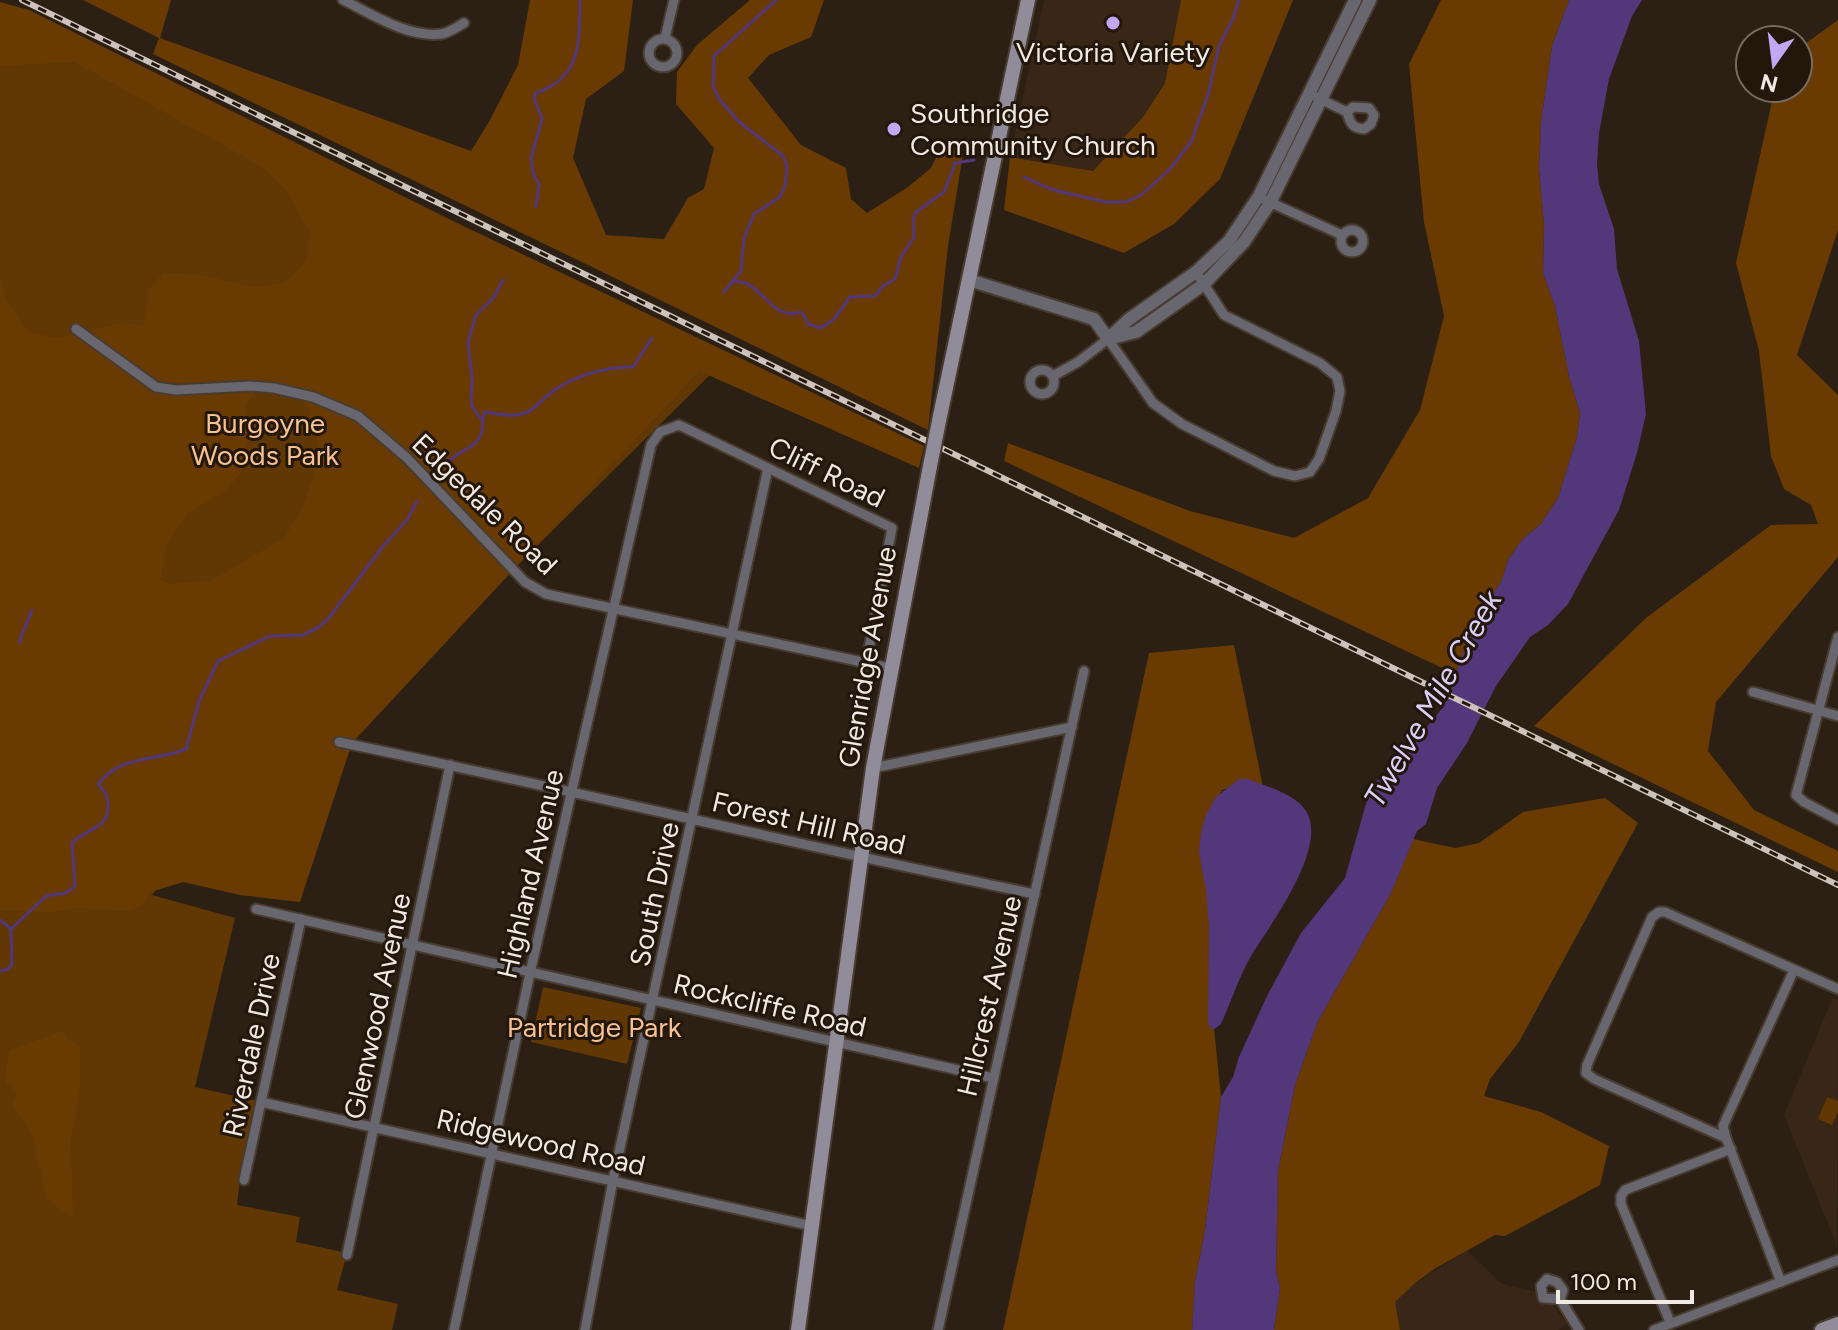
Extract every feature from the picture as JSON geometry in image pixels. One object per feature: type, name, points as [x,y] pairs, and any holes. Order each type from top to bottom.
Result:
[{"type":"main road","name":"Glenridge Avenue","points":[[798,1330],[860,858],[890,668],[1028,0]]},
{"type":"main road","points":[[1822,1330],[1838,1324]]},
{"type":"street","points":[[343,0],[420,33],[443,34],[464,23]]},
{"type":"street","points":[[665,38],[674,0]]},
{"type":"street","points":[[1315,97],[1355,0]]},
{"type":"street","points":[[1108,339],[1136,332],[1204,284],[1244,242],[1315,97],[1370,0]]},
{"type":"street","points":[[1315,97],[1347,112]]},
{"type":"street","points":[[1264,200],[1342,235]]},
{"type":"street","points":[[1053,376],[1078,362],[1128,320],[1196,272],[1229,241],[1264,200]]},
{"type":"street","points":[[969,280],[1094,319],[1153,403],[1182,424],[1274,471],[1295,476],[1310,472],[1319,459],[1336,411],[1340,391],[1337,377],[1320,363],[1224,315],[1196,272]]},
{"type":"street","name":"Edgedale Road","points":[[76,329],[156,387],[176,390],[250,386],[274,388],[313,397],[358,416],[407,458],[525,582],[546,594],[890,668]]},
{"type":"street","name":"Cliff Road","points":[[660,432],[679,425],[892,528],[866,664]]},
{"type":"street","name":"Highland Avenue","points":[[454,1330],[571,792],[651,445],[660,432]]},
{"type":"street","name":"South Drive","points":[[585,1330],[613,1180],[768,468]]},
{"type":"street","points":[[1838,637],[1796,795],[1838,820]]},
{"type":"street","name":"Hillcrest Avenue","points":[[938,1330],[1084,671]]},
{"type":"street","points":[[1753,692],[1838,716]]},
{"type":"street","points":[[873,768],[1072,727]]},
{"type":"street","name":"Forest Hill Road","points":[[339,742],[1035,894]]},
{"type":"street","name":"Glenwood Avenue","points":[[347,1255],[450,765]]},
{"type":"street","name":"Rockcliffe Road","points":[[256,909],[993,1078]]},
{"type":"street","points":[[1726,1138],[1586,1073],[1652,917],[1665,912],[1838,989]]},
{"type":"street","name":"Riverdale Drive","points":[[244,1180],[301,919]]},
{"type":"street","points":[[1781,1282],[1723,1126],[1794,970]]},
{"type":"street","name":"Ridgewood Road","points":[[261,1102],[812,1226]]},
{"type":"street","points":[[1670,1322],[1621,1204],[1621,1196],[1625,1190],[1731,1149]]},
{"type":"street","points":[[1654,1330],[1838,1260]]},
{"type":"street","points":[[1560,1299],[1579,1330]]},
{"type":"shaded area","points":[[83,0],[171,0],[160,38],[471,151],[518,65],[530,0],[633,0],[624,71],[586,99],[573,158],[606,235],[664,239],[688,198],[704,189],[714,148],[676,104],[677,72],[697,45],[750,0],[824,0],[811,37],[769,55],[748,78],[801,145],[846,168],[851,199],[867,213],[931,168],[944,142],[963,154],[948,246],[928,430],[153,54],[159,38]]},
{"type":"shaded area","points":[[1044,0],[1181,0],[1165,82],[1143,117],[1093,171],[1010,157]]},
{"type":"shaded area","points":[[1181,0],[1293,0],[1220,179],[1174,224],[1124,253],[1004,210],[1010,157],[1093,171],[1143,117],[1165,83]]},
{"type":"shaded area","points":[[1441,0],[1569,0],[1552,46],[1541,122],[1539,168],[1544,224],[1543,273],[1555,306],[1580,413],[1577,437],[1558,498],[1541,524],[1522,540],[1508,560],[1502,580],[1479,618],[1455,674],[1004,461],[1008,443],[1190,511],[1294,538],[1368,498],[1420,410],[1444,316],[1424,222],[1409,64]]},
{"type":"shaded area","points":[[1569,0],[1642,0],[1632,16],[1609,79],[1597,164],[1599,184],[1614,229],[1617,269],[1639,341],[1646,414],[1637,453],[1619,510],[1568,604],[1548,625],[1530,637],[1496,686],[1467,743],[1437,788],[1426,824],[1417,831],[1391,893],[1318,1021],[1295,1085],[1278,1171],[1276,1271],[1280,1288],[1274,1330],[1192,1330],[1195,1282],[1205,1230],[1221,1097],[1233,1077],[1267,996],[1301,933],[1345,878],[1371,786],[1396,765],[1444,706],[1463,653],[1479,617],[1502,580],[1508,560],[1522,540],[1541,524],[1558,498],[1577,437],[1580,413],[1555,306],[1543,273],[1544,224],[1539,168],[1541,122],[1552,46]]},
{"type":"shaded area","name":"Burgoyne Woods Park","points":[[0,2],[29,10],[453,221],[924,446],[919,468],[699,371],[352,743],[300,902],[240,895],[183,882],[151,892],[142,906],[128,911],[79,908],[51,912],[0,910],[0,276],[5,296],[27,331],[57,338],[121,323],[143,325],[149,289],[163,273],[202,275],[255,287],[284,283],[306,261],[310,233],[285,190],[264,168],[74,62],[0,66]],"holes":[[[255,392],[290,392],[308,407],[318,444],[313,476],[303,506],[284,538],[212,580],[170,584],[160,579],[168,543],[187,514],[228,489],[240,473],[251,430],[246,406]]]},
{"type":"shaded area","points":[[1838,20],[1838,230],[1797,355],[1838,395],[1838,557],[1716,702],[1708,751],[1754,810],[1838,851],[1838,872],[1534,726],[1646,618],[1771,525],[1818,524],[1811,505],[1784,489],[1771,456],[1759,351],[1736,263],[1771,104],[1814,104],[1814,37]]},
{"type":"shaded area","points":[[1234,645],[1263,787],[1243,783],[1222,790],[1217,801],[1210,989],[1221,1097],[1205,1230],[1195,1282],[1192,1330],[1003,1330],[1149,653]]},
{"type":"shaded area","points":[[1239,779],[1279,791],[1301,805],[1311,826],[1310,844],[1294,885],[1247,964],[1221,1024],[1213,1030],[1208,1024],[1209,927],[1199,853],[1201,832],[1215,798]]},
{"type":"shaded area","points":[[1605,798],[1638,823],[1519,1042],[1490,1079],[1484,1096],[1541,1112],[1609,1146],[1600,1185],[1505,1236],[1495,1235],[1415,1283],[1395,1302],[1400,1330],[1274,1330],[1280,1288],[1276,1271],[1278,1171],[1295,1085],[1318,1021],[1391,893],[1413,839],[1455,848],[1479,843],[1523,812]]},
{"type":"shaded area","points":[[1833,997],[1838,1000],[1837,1246],[1784,1115]]},
{"type":"shaded area","points":[[63,1031],[80,1047],[80,1088],[71,1141],[73,1219],[47,1199],[32,1136],[12,1104],[17,1093],[5,1081],[9,1050]]},
{"type":"shaded area","points":[[1467,1251],[1502,1284],[1545,1294],[1567,1324],[1559,1330],[1400,1330],[1394,1302],[1415,1283]]},
{"type":"green space","name":"Burgoyne Woods Park","points":[[0,24],[721,364],[449,633],[189,841],[152,895],[235,918],[195,1087],[261,1102],[240,1179],[237,1205],[300,1217],[296,1242],[347,1253],[337,1290],[398,1304],[392,1330],[0,1330]]},
{"type":"green space","name":"Partridge Park","points":[[543,987],[641,1008],[627,1064],[531,1042]]},
{"type":"green space","points":[[1827,1097],[1838,1101],[1838,1112],[1832,1125],[1818,1119]]},
{"type":"waterway","points":[[536,206],[539,184],[533,174],[531,158],[542,119],[534,98],[536,93],[562,78],[570,68],[578,44],[580,0]]},
{"type":"waterway","points":[[724,292],[741,271],[744,238],[754,214],[780,197],[785,186],[787,166],[783,156],[738,121],[719,99],[713,86],[714,56],[776,0]]},
{"type":"waterway","points":[[1024,177],[1053,190],[1106,202],[1126,202],[1141,195],[1170,169],[1191,142],[1208,95],[1219,46],[1239,0]]},
{"type":"waterway","points":[[732,282],[751,286],[781,311],[800,312],[808,324],[821,328],[834,319],[850,297],[875,296],[883,286],[895,279],[901,257],[914,237],[913,219],[916,212],[944,192],[955,163],[974,160]]},
{"type":"waterway","points":[[448,462],[476,443],[482,431],[483,422],[471,400],[468,342],[476,315],[494,297],[503,280]]},
{"type":"waterway","points":[[482,420],[485,412],[508,415],[526,413],[560,386],[591,373],[633,367],[652,338]]},
{"type":"waterway","points":[[0,971],[12,965],[11,929],[46,896],[66,893],[75,886],[72,843],[100,824],[107,815],[107,798],[98,784],[107,774],[128,763],[186,749],[199,701],[218,661],[270,636],[302,635],[316,629],[328,619],[407,520],[417,501]]},
{"type":"waterway","points":[[19,642],[32,610]]},
{"type":"waterway","points":[[0,920],[11,929]]},
{"type":"railway","points":[[22,0],[1838,885]]},
{"type":"place","name":"Victoria Variety","points":[[1113,23]]},
{"type":"place","name":"Southridge Community Church","points":[[894,129]]},
{"type":"water label","name":"Twelve Mile Creek","points":[[1433,699]]}]
